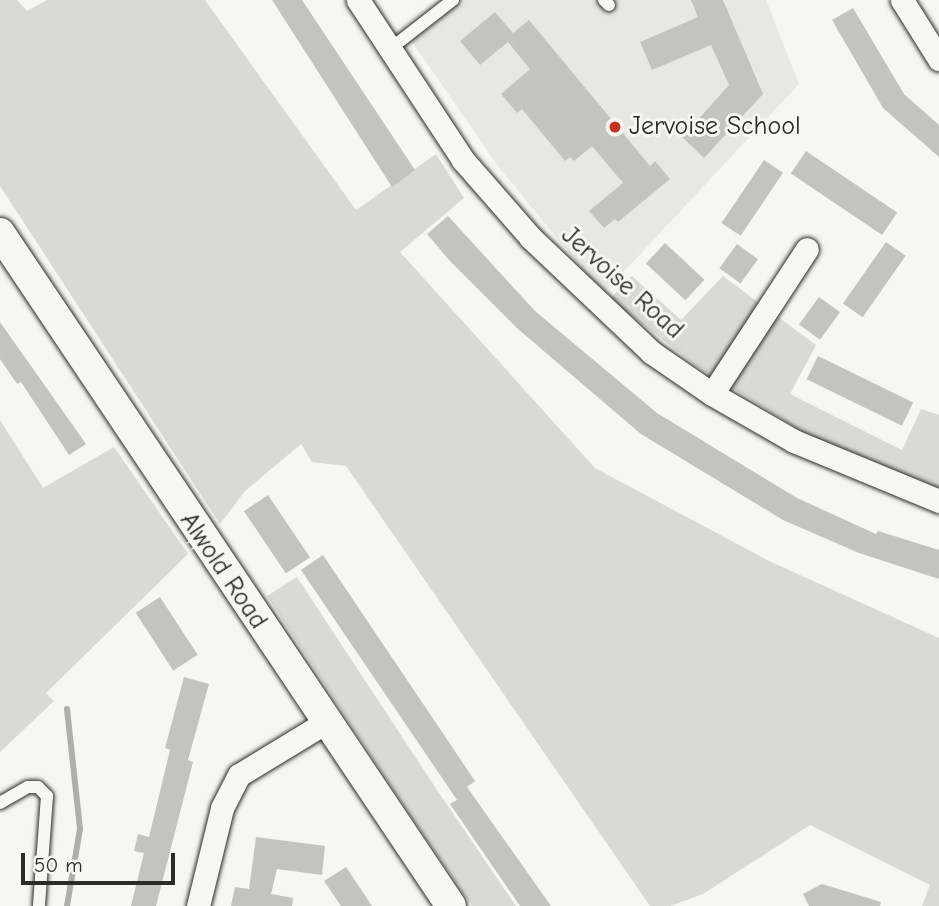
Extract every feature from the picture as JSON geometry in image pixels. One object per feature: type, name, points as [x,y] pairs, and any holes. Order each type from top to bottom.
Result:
[{"type":"street","name":"Jervoise Road","points":[[358,0],[463,160],[531,238],[651,352],[712,394],[794,441],[939,501]]},
{"type":"street","points":[[902,0],[939,58]]},
{"type":"street","name":"Alwold Road","points":[[0,233],[451,906]]},
{"type":"street","points":[[712,394],[807,249]]},
{"type":"street","points":[[198,906],[222,808],[239,775],[326,722]]},
{"type":"lane","points":[[390,49],[453,0]]},
{"type":"lane","points":[[0,803],[28,787],[38,787],[47,796],[39,906]]},
{"type":"shaded area","points":[[0,0],[17,0],[27,11],[47,0],[205,0],[356,210],[436,154],[464,198],[400,252],[595,468],[769,561],[939,638],[939,906],[922,906],[930,885],[810,825],[703,894],[670,906],[650,906],[346,466],[312,462],[301,444],[245,491],[220,524],[0,186]]},
{"type":"shaded area","name":"Jervoise School","points":[[449,0],[766,0],[799,84],[603,294],[501,170],[406,33]]},
{"type":"shaded area","points":[[632,276],[681,320],[723,276],[816,345],[790,394],[902,450],[921,409],[939,415],[939,488],[808,435],[698,367],[610,299]]},
{"type":"shaded area","points":[[0,420],[43,488],[114,447],[188,554],[46,693],[54,701],[0,752]]},
{"type":"shaded area","points":[[297,577],[516,906],[472,906],[401,801],[267,596]]},
{"type":"building","points":[[272,0],[302,0],[415,170],[392,187]]},
{"type":"building","points":[[691,0],[723,0],[763,94],[704,158],[677,132],[689,119],[694,124],[729,85],[711,45],[652,70],[640,42],[698,17]]},
{"type":"building","points":[[853,8],[904,94],[939,125],[939,157],[883,108],[832,20]]},
{"type":"building","points":[[495,12],[513,33],[529,20],[650,166],[655,161],[670,179],[618,222],[615,219],[604,228],[589,211],[623,183],[592,146],[574,161],[570,157],[565,161],[522,109],[517,113],[501,94],[530,69],[508,42],[480,65],[460,41]]},
{"type":"building","points":[[806,151],[897,213],[882,235],[791,173]]},
{"type":"building","points":[[764,160],[783,173],[741,236],[722,223]]},
{"type":"building","points":[[448,216],[535,311],[657,413],[797,498],[876,534],[878,531],[939,550],[939,579],[859,553],[783,520],[641,434],[518,329],[450,261],[427,234]]},
{"type":"building","points":[[886,242],[906,256],[863,317],[843,303]]},
{"type":"building","points":[[665,243],[704,280],[685,300],[646,263]]},
{"type":"building","points":[[737,244],[758,259],[740,284],[719,268]]},
{"type":"building","points":[[819,297],[840,312],[820,340],[799,325]]},
{"type":"building","points":[[0,322],[86,444],[69,455],[21,382],[17,384],[0,359]]},
{"type":"building","points":[[818,356],[913,402],[902,426],[807,379]]},
{"type":"building","points":[[268,495],[310,557],[286,573],[244,511]]},
{"type":"building","points":[[323,555],[475,781],[467,787],[551,906],[520,906],[450,804],[457,800],[301,570]]},
{"type":"building","points":[[160,597],[198,655],[173,671],[136,613]]},
{"type":"building","points":[[184,677],[209,684],[188,760],[193,762],[156,906],[131,906],[144,853],[134,851],[138,834],[149,837],[170,750],[165,748]]},
{"type":"building","points":[[256,837],[325,846],[322,875],[277,869],[271,894],[293,898],[292,906],[231,906],[235,887],[249,889]]},
{"type":"building","points":[[346,867],[372,906],[341,906],[324,881]]},
{"type":"building","points":[[822,884],[881,902],[880,906],[809,906],[803,894]]},
{"type":"waterway","points":[[67,709],[80,829],[67,906]]},
{"type":"place","name":"Jervoise School","points":[[615,127]]}]
